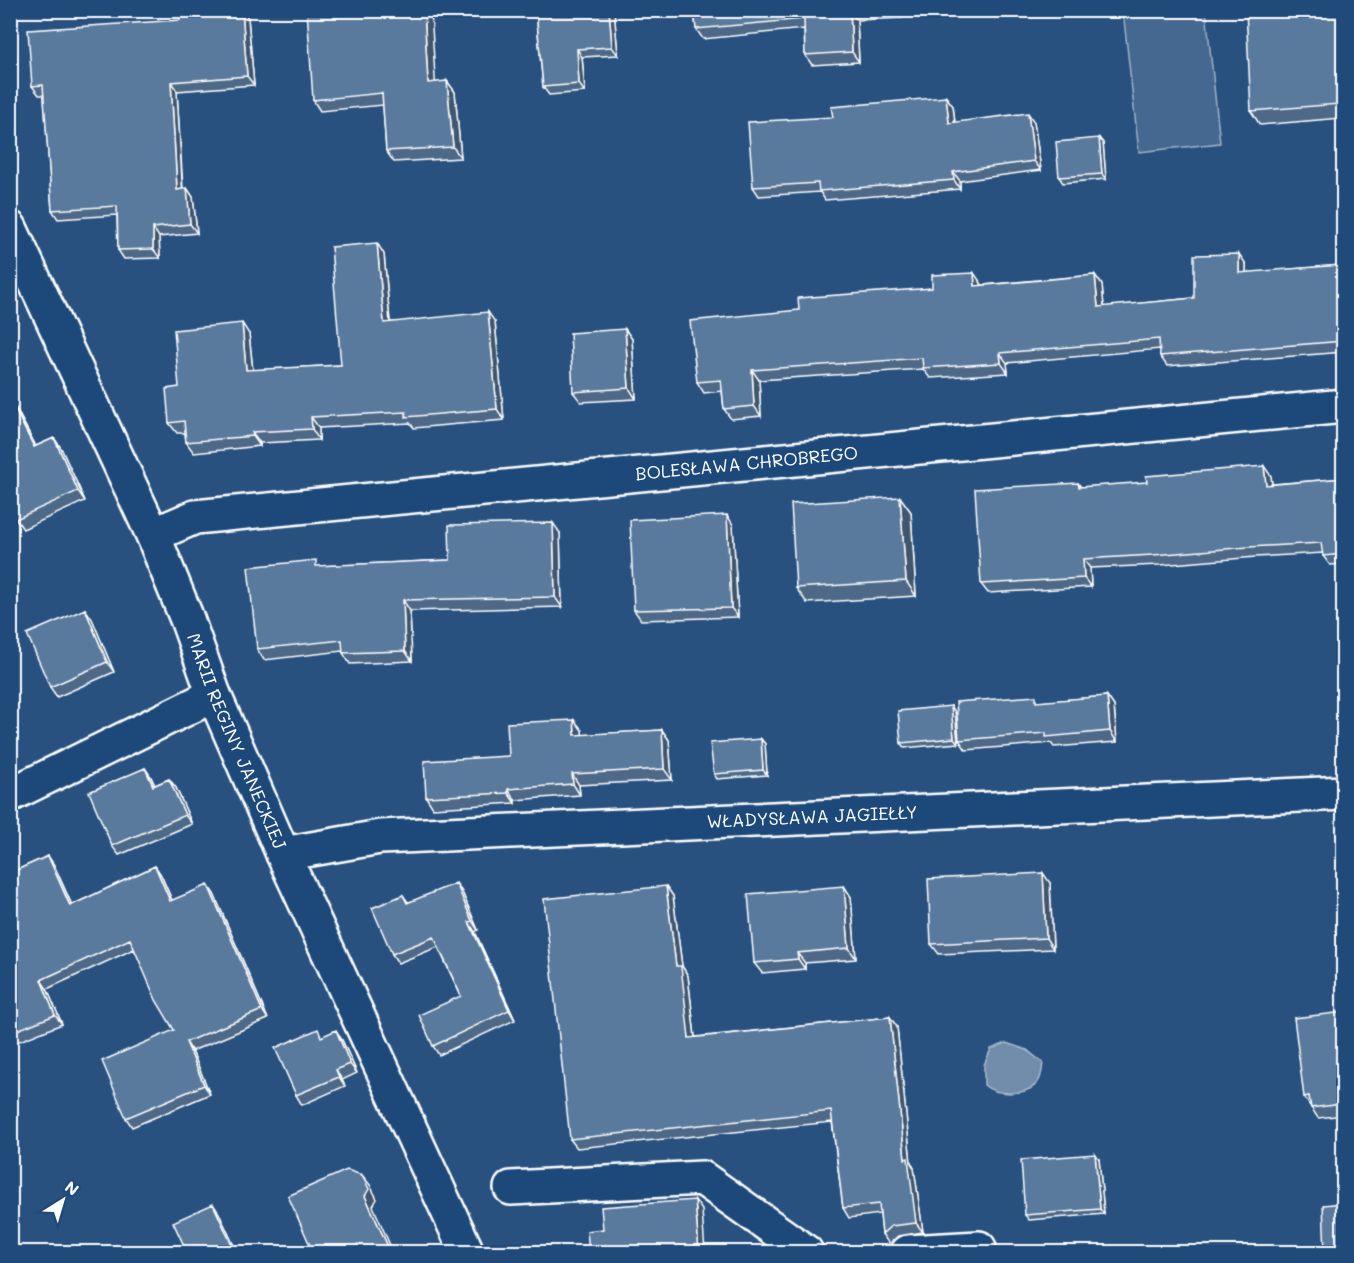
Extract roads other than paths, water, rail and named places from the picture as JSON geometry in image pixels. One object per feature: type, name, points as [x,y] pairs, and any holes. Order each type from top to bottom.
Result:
[{"type":"street","name":"MARII REGINY JANECKIEJ","points":[[10,228],[153,535],[187,619],[214,695],[283,854],[467,1252]]},
{"type":"street","name":"BOLESŁAWA CHROBREGO","points":[[153,535],[195,516],[1344,406]]},
{"type":"street","points":[[10,795],[214,695]]},
{"type":"street","name":"WŁADYSŁAWA JAGIEŁŁY","points":[[283,854],[380,837],[1344,793]]},
{"type":"street","points":[[511,1188],[702,1178],[806,1252]]},
{"type":"street","points":[[908,1252],[979,1248],[980,1252]]}]
